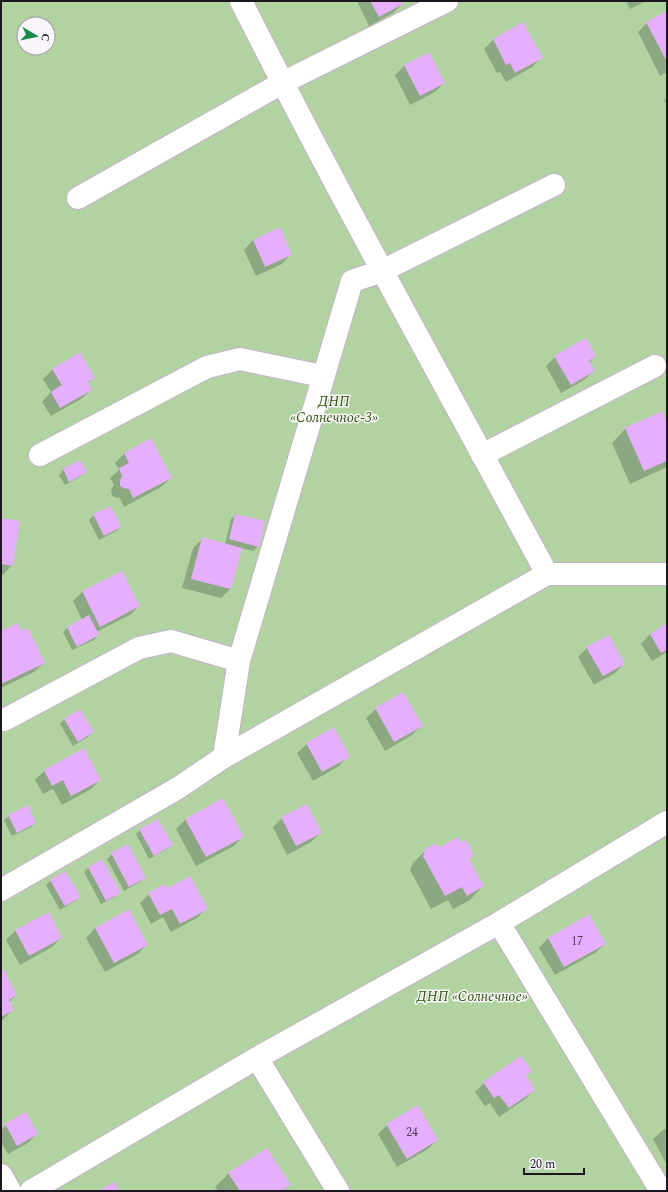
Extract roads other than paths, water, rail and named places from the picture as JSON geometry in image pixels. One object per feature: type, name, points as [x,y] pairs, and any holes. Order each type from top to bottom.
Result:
[{"type":"street","points":[[241,1],[282,83],[382,271],[547,574]]},
{"type":"street","points":[[78,198],[282,83],[447,1]]},
{"type":"street","points":[[224,757],[238,661],[322,376],[352,281],[382,271],[554,185]]},
{"type":"street","points":[[40,455],[206,367],[240,359],[322,376]]},
{"type":"street","points":[[482,455],[655,366]]},
{"type":"street","points":[[1,890],[178,788],[224,757],[547,574],[667,574]]},
{"type":"street","points":[[4,720],[139,648],[171,641],[238,661]]},
{"type":"street","points":[[31,1191],[257,1058],[499,923],[667,822]]},
{"type":"street","points":[[499,923],[661,1191]]},
{"type":"street","points":[[257,1058],[338,1191]]},
{"type":"street","points":[[1,1175],[10,1191]]},
{"type":"park label","name":"ДНП «Солнечное-3»","points":[[334,410]]},
{"type":"park label","name":"ДНП «Солнечное»","points":[[472,996]]}]
